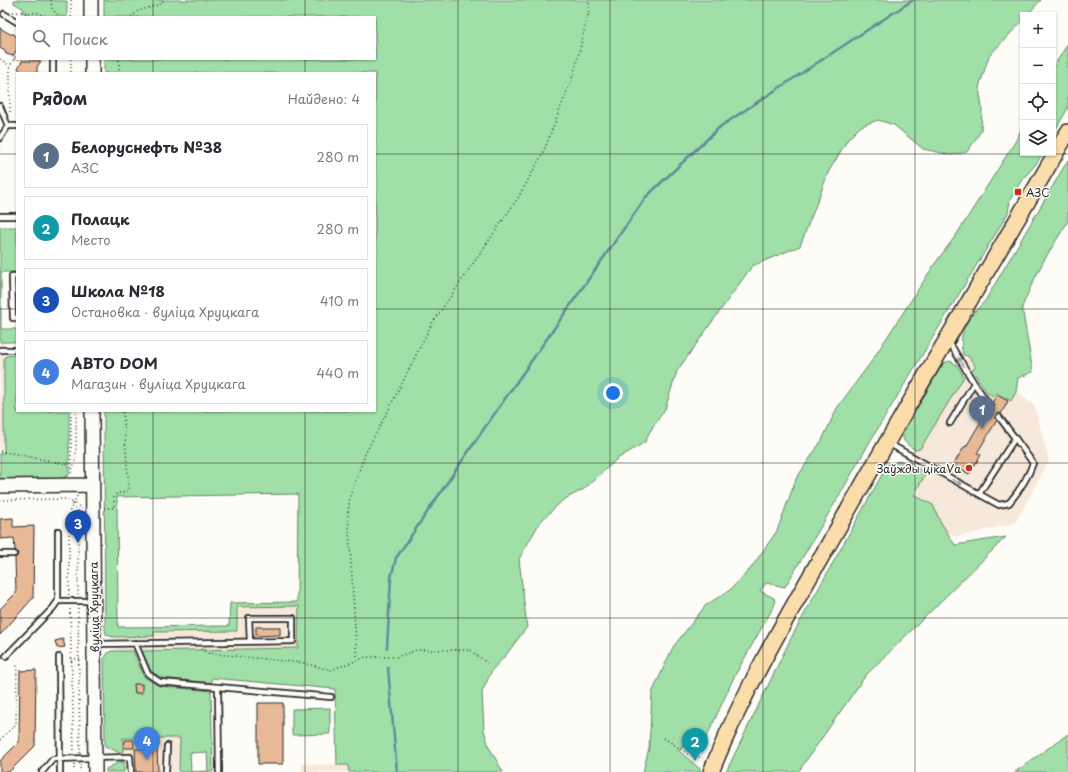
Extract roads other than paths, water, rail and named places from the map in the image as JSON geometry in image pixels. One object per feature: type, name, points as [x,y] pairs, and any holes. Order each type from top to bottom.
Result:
[{"type":"main road","points":[[92,0],[92,16]]},
{"type":"main road","points":[[92,60],[92,72]]},
{"type":"main road","points":[[713,767],[741,702],[771,646],[947,338],[1068,132]]},
{"type":"main road","name":"вуліца Хруцкага","points":[[92,412],[95,772]]},
{"type":"main road","points":[[0,486],[92,485]]},
{"type":"lane","points":[[4,14],[16,21]]},
{"type":"lane","points":[[53,60],[53,72]]},
{"type":"lane","points":[[0,106],[9,126]]},
{"type":"lane","points":[[9,126],[16,126]]},
{"type":"lane","points":[[0,138],[9,126]]},
{"type":"lane","points":[[0,216],[16,216]]},
{"type":"lane","points":[[16,276],[12,276],[15,295],[12,318],[16,318]]},
{"type":"lane","points":[[947,338],[974,383],[990,406]]},
{"type":"lane","points":[[0,350],[16,350]]},
{"type":"lane","points":[[950,422],[974,383]]},
{"type":"lane","points":[[887,442],[999,505],[1009,503],[1030,473],[1033,463],[999,417]]},
{"type":"lane","points":[[979,494],[1015,438]]},
{"type":"lane","points":[[6,656],[54,608],[58,601],[58,531]]},
{"type":"lane","points":[[0,554],[14,554]]},
{"type":"lane","points":[[58,601],[94,601]]},
{"type":"lane","points":[[94,644],[191,642],[250,642],[293,641],[293,618],[249,618],[250,642]]},
{"type":"lane","points":[[134,643],[148,674],[160,682],[331,698]]},
{"type":"lane","points":[[59,657],[60,772]]},
{"type":"lane","points":[[218,687],[219,772]]},
{"type":"lane","points":[[166,772],[167,746]]},
{"type":"lane","points":[[42,772],[53,759],[130,757],[131,772]]},
{"type":"waterway","points":[[387,648],[391,578],[396,558],[481,433],[646,197],[721,126],[913,0]]},
{"type":"waterway","points":[[388,668],[397,772]]},
{"type":"place","name":"АЗС","points":[[1018,192]]},
{"type":"place","name":"Белоруснефть №38","points":[[982,429]]},
{"type":"place","name":"Заўжды цікаVа","points":[[969,468]]},
{"type":"place","name":"Школа №18","points":[[78,543]]},
{"type":"place","name":"АВТО DOM","points":[[147,760]]},
{"type":"place","name":"Полацк","points":[[695,761]]}]
